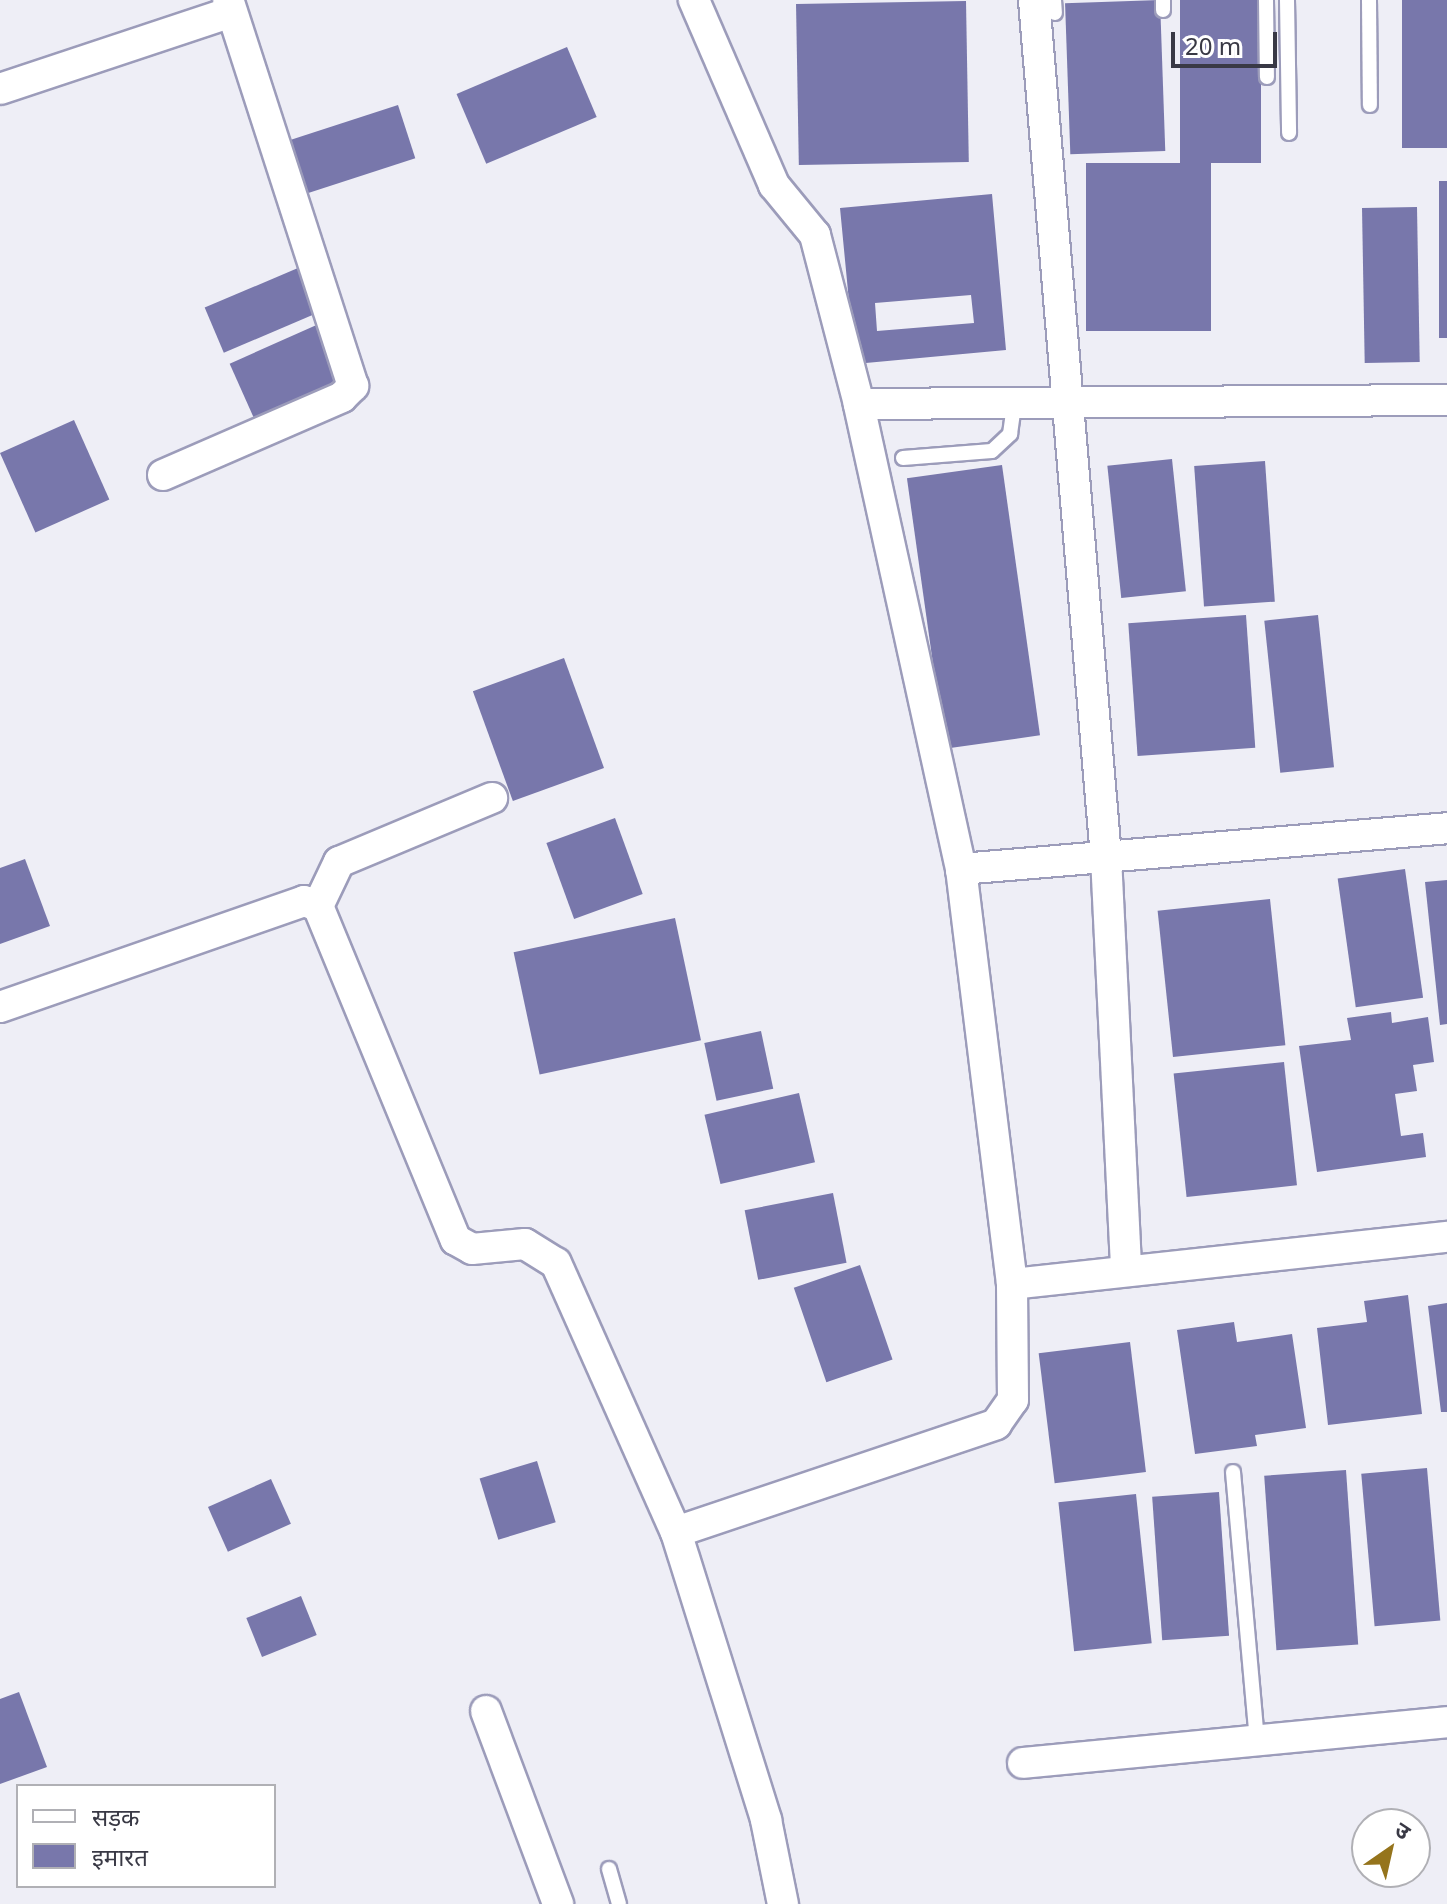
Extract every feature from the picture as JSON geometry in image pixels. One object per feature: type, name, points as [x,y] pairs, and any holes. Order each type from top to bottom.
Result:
[{"type":"street","points":[[676,1532],[1003,1418],[1013,1400],[1012,1284],[961,869],[859,404],[815,235],[774,185],[694,0]]},
{"type":"street","points":[[1048,4],[1066,405],[1106,857],[1126,1270]]},
{"type":"street","points":[[0,89],[229,7],[353,386],[342,397],[163,475]]},
{"type":"street","points":[[859,404],[1066,405],[1447,400]]},
{"type":"street","points":[[318,906],[339,862],[492,798]]},
{"type":"street","points":[[961,869],[1447,828]]},
{"type":"street","points":[[0,1007],[304,901],[318,906],[456,1240],[472,1249],[525,1244],[556,1263],[676,1532],[766,1820],[783,1904]]},
{"type":"street","points":[[1012,1284],[1447,1237]]},
{"type":"street","points":[[486,1711],[558,1904]]},
{"type":"street","points":[[1023,1763],[1447,1722]]},
{"type":"lane","points":[[1266,0],[1267,77]]},
{"type":"lane","points":[[1287,0],[1289,133]]},
{"type":"lane","points":[[1369,0],[1370,105]]},
{"type":"lane","points":[[903,458],[992,451],[1010,434],[1014,405]]},
{"type":"lane","points":[[1233,1472],[1257,1740]]},
{"type":"lane","points":[[609,1869],[619,1904]]},
{"type":"shaded area","points":[[0,0],[1447,0],[1447,1904],[0,1904]]},
{"type":"building","points":[[1160,0],[1165,151],[1070,154],[1065,3]]},
{"type":"building","points":[[1180,0],[1261,0],[1261,163],[1180,163]]},
{"type":"building","points":[[1402,0],[1447,0],[1447,148],[1402,148]]},
{"type":"building","points":[[966,1],[969,162],[799,165],[796,4]]},
{"type":"building","points":[[567,47],[597,117],[486,164],[457,94]]},
{"type":"building","points":[[398,105],[415,158],[298,196],[281,143]]},
{"type":"building","points":[[1086,163],[1211,163],[1211,331],[1086,331]]},
{"type":"building","points":[[1439,181],[1447,181],[1447,338],[1439,338]]},
{"type":"building","points":[[992,194],[1006,350],[855,364],[840,208]],"holes":[[[971,295],[974,323],[877,331],[875,303]]]},
{"type":"building","points":[[1417,207],[1420,362],[1365,363],[1362,208]]},
{"type":"building","points":[[305,265],[324,310],[224,353],[205,308]]},
{"type":"building","points":[[321,323],[349,387],[258,428],[230,364]]},
{"type":"building","points":[[74,420],[109,499],[35,532],[0,453]]},
{"type":"building","points":[[1172,459],[1186,591],[1121,598],[1107,466]]},
{"type":"building","points":[[1265,461],[1275,602],[1204,607],[1194,466]]},
{"type":"building","points":[[1002,465],[1040,735],[945,749],[907,478]]},
{"type":"building","points":[[1246,615],[1255,748],[1138,756],[1128,623]]},
{"type":"building","points":[[1318,615],[1334,767],[1280,773],[1264,621]]},
{"type":"building","points":[[564,658],[604,768],[513,801],[473,691]]},
{"type":"building","points":[[615,818],[643,894],[574,919],[546,843]]},
{"type":"building","points":[[25,859],[50,926],[0,944],[0,868]]},
{"type":"building","points":[[1405,869],[1423,998],[1356,1007],[1338,878]]},
{"type":"building","points":[[1447,880],[1447,1024],[1440,1025],[1425,882]]},
{"type":"building","points":[[1270,899],[1285,1045],[1173,1057],[1158,911]]},
{"type":"building","points":[[675,918],[701,1040],[540,1075],[514,952]]},
{"type":"building","points":[[1391,1012],[1392,1023],[1428,1017],[1434,1062],[1413,1065],[1417,1091],[1395,1094],[1401,1136],[1423,1133],[1426,1157],[1317,1172],[1299,1046],[1351,1040],[1347,1018]]},
{"type":"building","points":[[761,1031],[773,1089],[717,1101],[704,1043]]},
{"type":"building","points":[[1284,1062],[1297,1185],[1187,1197],[1174,1074]]},
{"type":"building","points":[[799,1093],[815,1162],[720,1184],[704,1115]]},
{"type":"building","points":[[833,1193],[847,1263],[758,1280],[745,1210]]},
{"type":"building","points":[[860,1265],[893,1360],[826,1382],[794,1288]]},
{"type":"building","points":[[1408,1295],[1422,1414],[1328,1425],[1317,1328],[1367,1322],[1364,1301]]},
{"type":"building","points":[[1447,1303],[1447,1412],[1441,1412],[1428,1306]]},
{"type":"building","points":[[1234,1322],[1237,1342],[1292,1334],[1306,1428],[1255,1435],[1257,1446],[1195,1454],[1177,1330]]},
{"type":"building","points":[[1130,1342],[1146,1472],[1055,1483],[1039,1353]]},
{"type":"building","points":[[537,1461],[556,1522],[498,1540],[480,1479]]},
{"type":"building","points":[[1427,1468],[1440,1620],[1375,1626],[1361,1474]]},
{"type":"building","points":[[1346,1470],[1358,1645],[1276,1650],[1264,1476]]},
{"type":"building","points":[[271,1479],[291,1524],[228,1552],[208,1507]]},
{"type":"building","points":[[1219,1492],[1229,1636],[1162,1640],[1152,1497]]},
{"type":"building","points":[[1136,1494],[1152,1643],[1074,1651],[1058,1502]]},
{"type":"building","points":[[301,1596],[317,1635],[262,1657],[246,1618]]},
{"type":"building","points":[[19,1692],[47,1767],[0,1784],[0,1699]]}]
